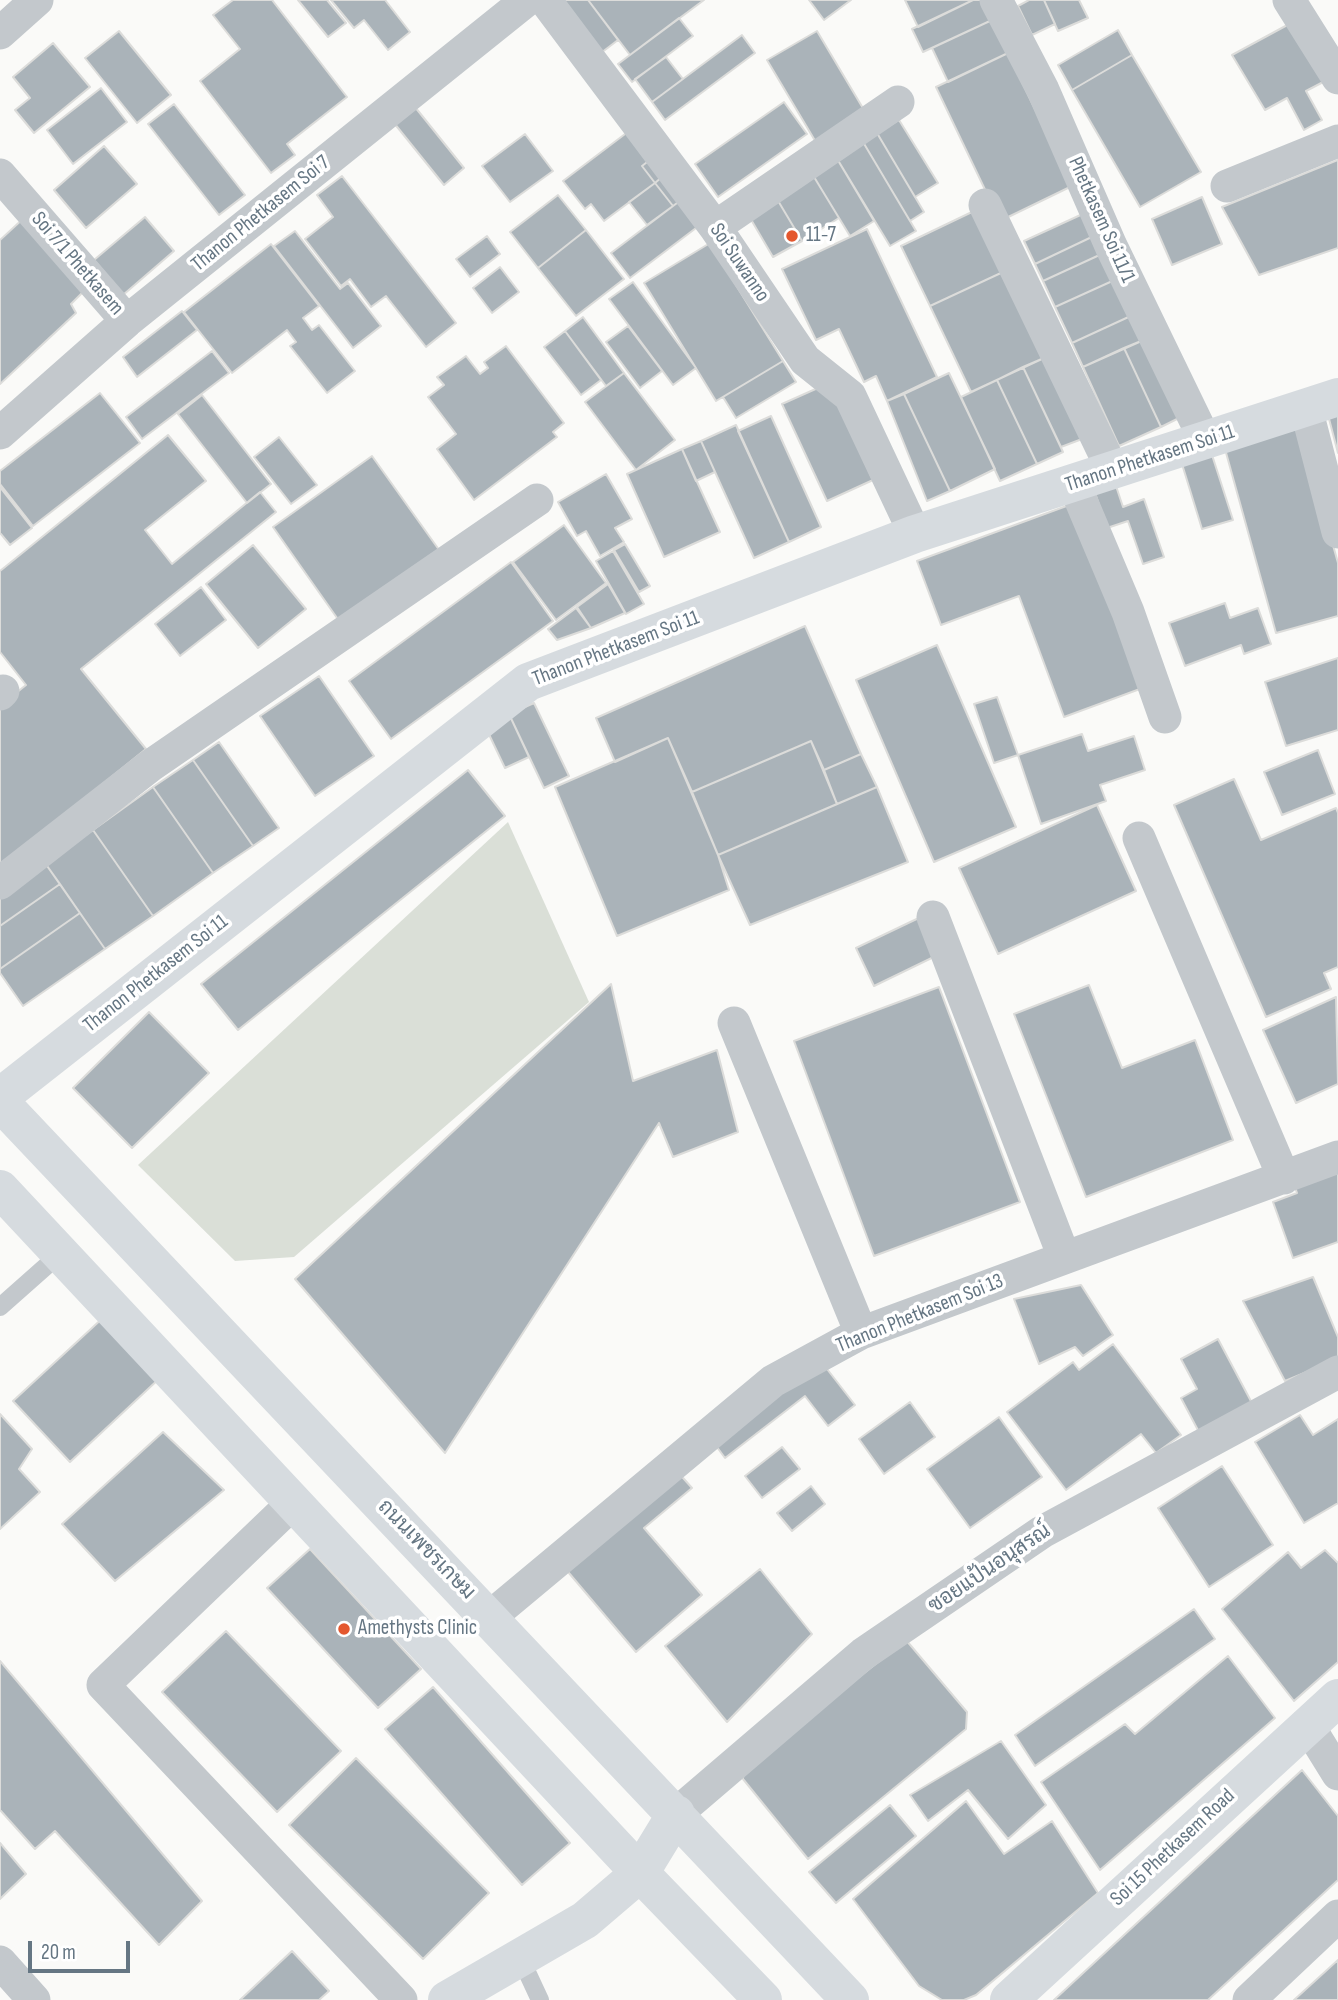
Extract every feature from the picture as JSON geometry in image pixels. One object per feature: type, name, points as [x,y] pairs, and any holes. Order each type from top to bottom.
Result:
[{"type":"main road","name":"Thanon Phetkasem Soi 11","points":[[0,1099],[528,682],[915,534],[1322,402]]},
{"type":"main road","name":"ถนนเพชรเกษม","points":[[0,1099],[850,2000]]},
{"type":"main road","points":[[0,1189],[640,1873],[763,2000]]},
{"type":"main road","name":"Soi 15 Phetkasem Road","points":[[1009,2000],[1338,1698]]},
{"type":"main road","points":[[447,2000],[585,1920],[640,1873],[676,1814]]},
{"type":"street","points":[[0,33],[37,0]]},
{"type":"street","name":"Thanon Phetkasem Soi 7","points":[[0,433],[127,321],[527,0]]},
{"type":"street","name":"Soi Suwanno","points":[[545,0],[715,227],[805,360],[850,396],[915,534]]},
{"type":"street","name":"Phetkasem Soi 11/1","points":[[996,0],[1043,90],[1111,246],[1205,440]]},
{"type":"street","points":[[1289,0],[1338,78]]},
{"type":"street","points":[[715,227],[898,102]]},
{"type":"street","points":[[1227,186],[1338,141]]},
{"type":"street","name":"Soi 7/1 Phetkasem","points":[[0,175],[127,321]]},
{"type":"street","points":[[985,205],[1112,469]]},
{"type":"street","points":[[1322,402],[1338,533]]},
{"type":"street","points":[[1074,484],[1128,612],[1166,717]]},
{"type":"street","points":[[0,883],[150,765],[537,500]]},
{"type":"street","points":[[1139,838],[1284,1178]]},
{"type":"street","points":[[933,917],[1065,1257]]},
{"type":"street","points":[[734,1023],[861,1333]]},
{"type":"street","name":"Thanon Phetkasem Soi 13","points":[[490,1617],[773,1381],[861,1333],[1338,1157]]},
{"type":"street","name":"ซอยแป้นอนุสรณ์","points":[[676,1814],[863,1654],[1042,1532],[1338,1372]]},
{"type":"street","points":[[294,1502],[103,1685],[401,2000]]},
{"type":"street","points":[[1307,1724],[1338,1774]]},
{"type":"street","points":[[1249,2000],[1338,1916]]},
{"type":"street","points":[[0,1962],[34,2000]]},
{"type":"lane","points":[[0,1307],[61,1253]]},
{"type":"lane","points":[[520,1957],[540,2000]]},
{"type":"shaded area","points":[[508,822],[589,1002],[294,1257],[235,1261],[138,1165]]},
{"type":"building","points":[[233,0],[272,0],[347,97],[287,144],[295,155],[271,173],[200,81],[240,49],[213,15]]},
{"type":"building","points":[[298,0],[327,0],[346,23],[328,37]]},
{"type":"building","points":[[331,0],[385,0],[410,32],[388,50],[364,20],[354,28]]},
{"type":"building","points":[[563,0],[588,0],[618,40],[597,56]]},
{"type":"building","points":[[588,0],[704,0],[630,55]]},
{"type":"building","points":[[809,0],[851,0],[824,20]]},
{"type":"building","points":[[905,0],[973,0],[918,27]]},
{"type":"building","points":[[973,0],[982,0],[992,20],[923,52],[912,29]]},
{"type":"building","points":[[1029,0],[1044,0],[1055,24],[1032,35],[1018,6]]},
{"type":"building","points":[[1044,0],[1079,0],[1088,18],[1058,31]]},
{"type":"building","points":[[679,18],[693,36],[632,82],[618,64]]},
{"type":"building","points":[[992,20],[1008,53],[948,82],[932,48]]},
{"type":"building","points":[[1291,23],[1327,80],[1306,91],[1322,120],[1304,130],[1287,98],[1265,110],[1232,55]]},
{"type":"building","points":[[1118,30],[1132,55],[1072,90],[1058,65]]},
{"type":"building","points":[[119,31],[171,95],[137,123],[85,58]]},
{"type":"building","points":[[817,31],[867,115],[817,144],[767,60]]},
{"type":"building","points":[[742,35],[755,53],[665,120],[652,102]]},
{"type":"building","points":[[53,43],[90,87],[34,133],[15,110],[30,98],[13,77]]},
{"type":"building","points":[[1008,53],[1072,186],[1000,221],[936,87]]},
{"type":"building","points":[[1132,55],[1201,172],[1140,207],[1072,90]]},
{"type":"building","points":[[666,57],[683,79],[652,102],[635,79]]},
{"type":"building","points":[[101,88],[127,122],[73,164],[47,130]]},
{"type":"building","points":[[784,102],[807,134],[718,197],[695,164]]},
{"type":"building","points":[[174,104],[245,195],[219,215],[148,124]]},
{"type":"building","points":[[415,107],[464,168],[444,185],[394,123]]},
{"type":"building","points":[[899,120],[938,183],[915,197],[877,133]]},
{"type":"building","points":[[629,131],[651,159],[642,166],[655,183],[604,221],[591,204],[585,209],[563,181]]},
{"type":"building","points":[[877,133],[924,212],[910,221],[863,142]]},
{"type":"building","points":[[525,134],[553,171],[510,202],[482,166]]},
{"type":"building","points":[[863,142],[916,231],[890,246],[836,157]]},
{"type":"building","points":[[104,146],[137,184],[86,228],[54,190]]},
{"type":"building","points":[[836,157],[874,221],[850,236],[811,172]]},
{"type":"building","points":[[651,159],[663,176],[655,183],[642,166]]},
{"type":"building","points":[[1338,160],[1338,248],[1259,275],[1222,207]]},
{"type":"building","points":[[811,172],[839,218],[802,241],[774,194]]},
{"type":"building","points":[[342,176],[456,323],[426,347],[386,296],[371,307],[350,279],[341,286],[305,239],[333,217],[317,195]]},
{"type":"building","points":[[663,176],[681,200],[673,206],[655,183]]},
{"type":"building","points":[[655,183],[673,206],[647,225],[629,202]]},
{"type":"building","points":[[774,194],[802,241],[773,257],[746,211]]},
{"type":"building","points":[[558,195],[586,230],[538,268],[510,232]]},
{"type":"building","points":[[1202,197],[1222,244],[1172,265],[1152,219]]},
{"type":"building","points":[[681,200],[700,225],[630,278],[611,253]]},
{"type":"building","points":[[974,211],[1003,272],[930,306],[901,246]]},
{"type":"building","points":[[1087,212],[1098,234],[1035,264],[1024,241]]},
{"type":"building","points":[[26,216],[88,287],[71,304],[76,313],[0,384],[0,240]]},
{"type":"building","points":[[145,217],[174,251],[123,295],[94,260]]},
{"type":"building","points":[[867,229],[937,377],[887,401],[876,376],[864,382],[839,329],[816,340],[782,269]]},
{"type":"building","points":[[586,230],[624,279],[576,316],[538,268]]},
{"type":"building","points":[[295,231],[340,289],[348,283],[381,326],[353,348],[274,246]]},
{"type":"building","points":[[1098,234],[1106,252],[1043,281],[1035,264]]},
{"type":"building","points":[[487,236],[500,254],[470,277],[456,259]]},
{"type":"building","points":[[710,243],[783,361],[716,401],[644,283]]},
{"type":"building","points":[[271,244],[319,306],[303,318],[312,330],[319,325],[355,371],[327,393],[290,346],[296,342],[287,330],[232,373],[184,312]]},
{"type":"building","points":[[1106,252],[1119,278],[1055,307],[1043,281]]},
{"type":"building","points":[[500,267],[519,292],[492,313],[473,288]]},
{"type":"building","points":[[1003,272],[1044,358],[971,392],[930,306]]},
{"type":"building","points":[[1119,278],[1135,314],[1072,343],[1055,307]]},
{"type":"building","points":[[633,282],[696,368],[673,385],[609,299]]},
{"type":"building","points":[[182,311],[197,330],[137,377],[123,357]]},
{"type":"building","points":[[1135,314],[1146,339],[1083,367],[1072,343]]},
{"type":"building","points":[[583,317],[624,373],[606,386],[565,331]]},
{"type":"building","points":[[628,326],[662,371],[640,388],[606,342]]},
{"type":"building","points":[[565,331],[601,380],[581,395],[544,347]]},
{"type":"building","points":[[1146,339],[1183,416],[1161,427],[1124,348]]},
{"type":"building","points":[[506,346],[564,423],[553,432],[557,437],[474,500],[437,449],[456,434],[428,397],[444,385],[437,377],[466,356],[480,374],[488,368],[484,362]]},
{"type":"building","points":[[1124,348],[1161,427],[1119,446],[1083,367]]},
{"type":"building","points":[[212,351],[229,373],[142,439],[126,417]]},
{"type":"building","points":[[1044,358],[1082,439],[1061,447],[1023,367]]},
{"type":"building","points":[[783,361],[796,382],[736,418],[723,397]]},
{"type":"building","points":[[1023,367],[1063,452],[1037,464],[997,380]]},
{"type":"building","points":[[624,373],[675,440],[636,470],[585,402]]},
{"type":"building","points":[[949,373],[995,469],[950,491],[904,394]]},
{"type":"building","points":[[997,380],[1037,464],[1000,481],[961,397]]},
{"type":"building","points":[[829,383],[873,480],[827,501],[782,404]]},
{"type":"building","points":[[100,393],[140,443],[33,526],[0,484],[0,471]]},
{"type":"building","points":[[904,394],[950,491],[927,501],[887,401]]},
{"type":"building","points":[[202,395],[271,484],[247,503],[178,414]]},
{"type":"building","points":[[1338,413],[1338,453],[1328,415]]},
{"type":"building","points":[[771,416],[821,527],[789,542],[738,431]]},
{"type":"building","points":[[736,425],[789,542],[754,558],[701,441]]},
{"type":"building","points":[[1300,428],[1338,563],[1338,616],[1276,633],[1225,449]]},
{"type":"building","points":[[168,435],[206,481],[145,530],[172,564],[260,492],[276,512],[81,669],[146,749],[0,867],[0,706],[26,685],[0,652],[0,571]]},
{"type":"building","points":[[279,437],[317,485],[291,504],[254,457]]},
{"type":"building","points":[[701,441],[715,472],[696,481],[682,449]]},
{"type":"building","points":[[682,449],[720,532],[664,557],[627,474]]},
{"type":"building","points":[[1212,455],[1233,520],[1202,529],[1182,464]]},
{"type":"building","points":[[372,456],[442,554],[342,625],[273,527]]},
{"type":"building","points":[[606,474],[632,519],[615,528],[624,542],[600,556],[586,531],[577,536],[558,502]]},
{"type":"building","points":[[1116,486],[1123,507],[1144,499],[1164,557],[1143,564],[1128,521],[1107,528],[1095,493]]},
{"type":"building","points":[[0,487],[32,528],[10,545],[0,533]]},
{"type":"building","points":[[1080,501],[1148,686],[1064,717],[1019,596],[941,625],[917,561]]},
{"type":"building","points":[[564,525],[606,583],[556,620],[513,562]]},
{"type":"building","points":[[625,544],[650,586],[639,592],[614,550]]},
{"type":"building","points":[[253,545],[306,609],[258,648],[206,584]]},
{"type":"building","points":[[613,551],[644,604],[626,614],[596,561]]},
{"type":"building","points":[[511,562],[553,621],[391,739],[349,681]]},
{"type":"building","points":[[608,584],[625,613],[591,628],[577,607]]},
{"type":"building","points":[[201,587],[226,620],[180,656],[155,624]]},
{"type":"building","points":[[1225,603],[1230,618],[1258,608],[1271,644],[1244,654],[1241,645],[1185,666],[1169,623]]},
{"type":"building","points":[[576,608],[591,628],[557,640],[548,629]]},
{"type":"building","points":[[805,626],[861,754],[824,770],[811,741],[692,792],[668,738],[615,762],[596,718]]},
{"type":"building","points":[[937,645],[1016,827],[934,862],[856,680]]},
{"type":"building","points":[[1338,658],[1338,730],[1286,746],[1265,682]]},
{"type":"building","points":[[319,676],[374,756],[315,796],[260,716]]},
{"type":"building","points":[[997,697],[1018,755],[994,763],[974,704]]},
{"type":"building","points":[[534,703],[569,776],[544,788],[509,714]]},
{"type":"building","points":[[509,714],[529,757],[505,768],[485,726]]},
{"type":"building","points":[[1082,734],[1088,751],[1134,736],[1145,770],[1100,785],[1106,801],[1041,824],[1018,755]]},
{"type":"building","points":[[668,738],[718,855],[729,890],[617,936],[555,787]]},
{"type":"building","points":[[811,741],[837,804],[718,855],[692,792]]},
{"type":"building","points":[[219,742],[279,828],[253,846],[193,760]]},
{"type":"building","points":[[1318,750],[1335,794],[1282,815],[1264,772]]},
{"type":"building","points":[[861,754],[877,787],[837,804],[824,770]]},
{"type":"building","points":[[193,760],[253,846],[213,873],[153,787]]},
{"type":"building","points":[[468,770],[505,816],[238,1030],[201,984]]},
{"type":"building","points":[[1234,779],[1261,840],[1336,808],[1338,813],[1338,967],[1324,973],[1331,989],[1266,1017],[1174,805]]},
{"type":"building","points":[[153,787],[213,873],[153,916],[93,830]]},
{"type":"building","points":[[877,787],[908,862],[750,925],[718,855]]},
{"type":"building","points":[[1097,805],[1136,891],[998,954],[959,868]]},
{"type":"building","points":[[93,830],[153,916],[105,949],[45,863]]},
{"type":"building","points":[[45,863],[60,884],[0,926],[0,895]]},
{"type":"building","points":[[60,884],[80,913],[0,969],[0,926]]},
{"type":"building","points":[[80,913],[105,949],[23,1006],[0,973],[0,969]]},
{"type":"building","points":[[925,915],[944,952],[874,986],[856,948]]},
{"type":"building","points":[[611,984],[633,1081],[717,1050],[738,1132],[673,1157],[659,1123],[445,1453],[295,1279]]},
{"type":"building","points":[[1089,985],[1122,1068],[1195,1040],[1233,1140],[1086,1197],[1014,1014]]},
{"type":"building","points":[[939,987],[1020,1202],[874,1256],[794,1041]]},
{"type":"building","points":[[1336,997],[1338,1084],[1296,1103],[1263,1030]]},
{"type":"building","points":[[149,1012],[209,1073],[132,1148],[73,1088]]},
{"type":"building","points":[[1338,1161],[1338,1242],[1293,1258],[1273,1202],[1297,1193],[1292,1178]]},
{"type":"building","points":[[1313,1277],[1338,1337],[1338,1359],[1285,1381],[1243,1301]]},
{"type":"building","points":[[1081,1285],[1113,1335],[1083,1356],[1075,1347],[1039,1364],[1014,1299]]},
{"type":"building","points":[[106,1315],[162,1376],[70,1462],[13,1401]]},
{"type":"building","points":[[1218,1339],[1253,1405],[1200,1434],[1181,1398],[1197,1389],[1181,1359]]},
{"type":"building","points":[[1113,1344],[1181,1435],[1156,1453],[1141,1434],[1066,1490],[1007,1412],[1073,1362],[1079,1370]]},
{"type":"building","points":[[820,1360],[855,1405],[828,1426],[805,1396],[725,1458],[714,1443]]},
{"type":"building","points":[[910,1402],[935,1437],[884,1474],[859,1439]]},
{"type":"building","points":[[0,1414],[32,1449],[19,1469],[40,1492],[0,1529]]},
{"type":"building","points":[[1300,1415],[1313,1435],[1338,1419],[1338,1503],[1304,1523],[1255,1442]]},
{"type":"building","points":[[999,1417],[1042,1477],[970,1528],[927,1469]]},
{"type":"building","points":[[163,1432],[224,1490],[115,1581],[62,1524]]},
{"type":"building","points":[[782,1447],[800,1469],[762,1498],[745,1476]]},
{"type":"building","points":[[1222,1466],[1273,1545],[1209,1587],[1158,1508]]},
{"type":"building","points":[[676,1470],[692,1488],[644,1528],[702,1595],[636,1652],[563,1566]]},
{"type":"building","points":[[811,1486],[825,1504],[792,1531],[777,1513]]},
{"type":"building","name":"Amethysts Clinic","points":[[310,1549],[421,1669],[378,1708],[267,1588]]},
{"type":"building","points":[[1325,1550],[1338,1563],[1338,1662],[1294,1701],[1222,1609],[1288,1552],[1301,1568]]},
{"type":"building","points":[[760,1569],[812,1634],[727,1722],[665,1646]]},
{"type":"building","points":[[1194,1609],[1215,1639],[1035,1766],[1015,1735]]},
{"type":"building","points":[[226,1631],[341,1751],[277,1812],[162,1692]]},
{"type":"building","points":[[906,1640],[967,1712],[966,1729],[808,1859],[743,1779],[744,1768]]},
{"type":"building","points":[[1228,1656],[1275,1718],[1100,1870],[1041,1782],[1125,1724],[1135,1734]]},
{"type":"building","points":[[0,1661],[202,1901],[159,1945],[55,1831],[35,1849],[0,1810]]},
{"type":"building","points":[[433,1687],[570,1843],[522,1885],[385,1729]]},
{"type":"building","points":[[1001,1741],[1046,1805],[1008,1839],[968,1790],[928,1821],[910,1795]]},
{"type":"building","points":[[356,1758],[489,1893],[423,1959],[289,1825]]},
{"type":"building","points":[[1302,1770],[1338,1816],[1338,1880],[1208,2000],[1054,2000]]},
{"type":"building","points":[[966,1801],[1004,1854],[1052,1821],[1098,1893],[976,1995],[964,2000],[942,2000],[919,1986],[853,1899]]},
{"type":"building","points":[[890,1805],[916,1836],[836,1903],[809,1872]]},
{"type":"building","points":[[0,1843],[26,1874],[0,1899]]},
{"type":"building","points":[[292,1951],[329,1991],[319,2000],[240,2000]]},
{"type":"building","points":[[1338,1960],[1338,2000],[1294,2000]]},
{"type":"place","name":"11-7","points":[[792,236]]},
{"type":"place","name":"Amethysts Clinic","points":[[344,1629]]}]
